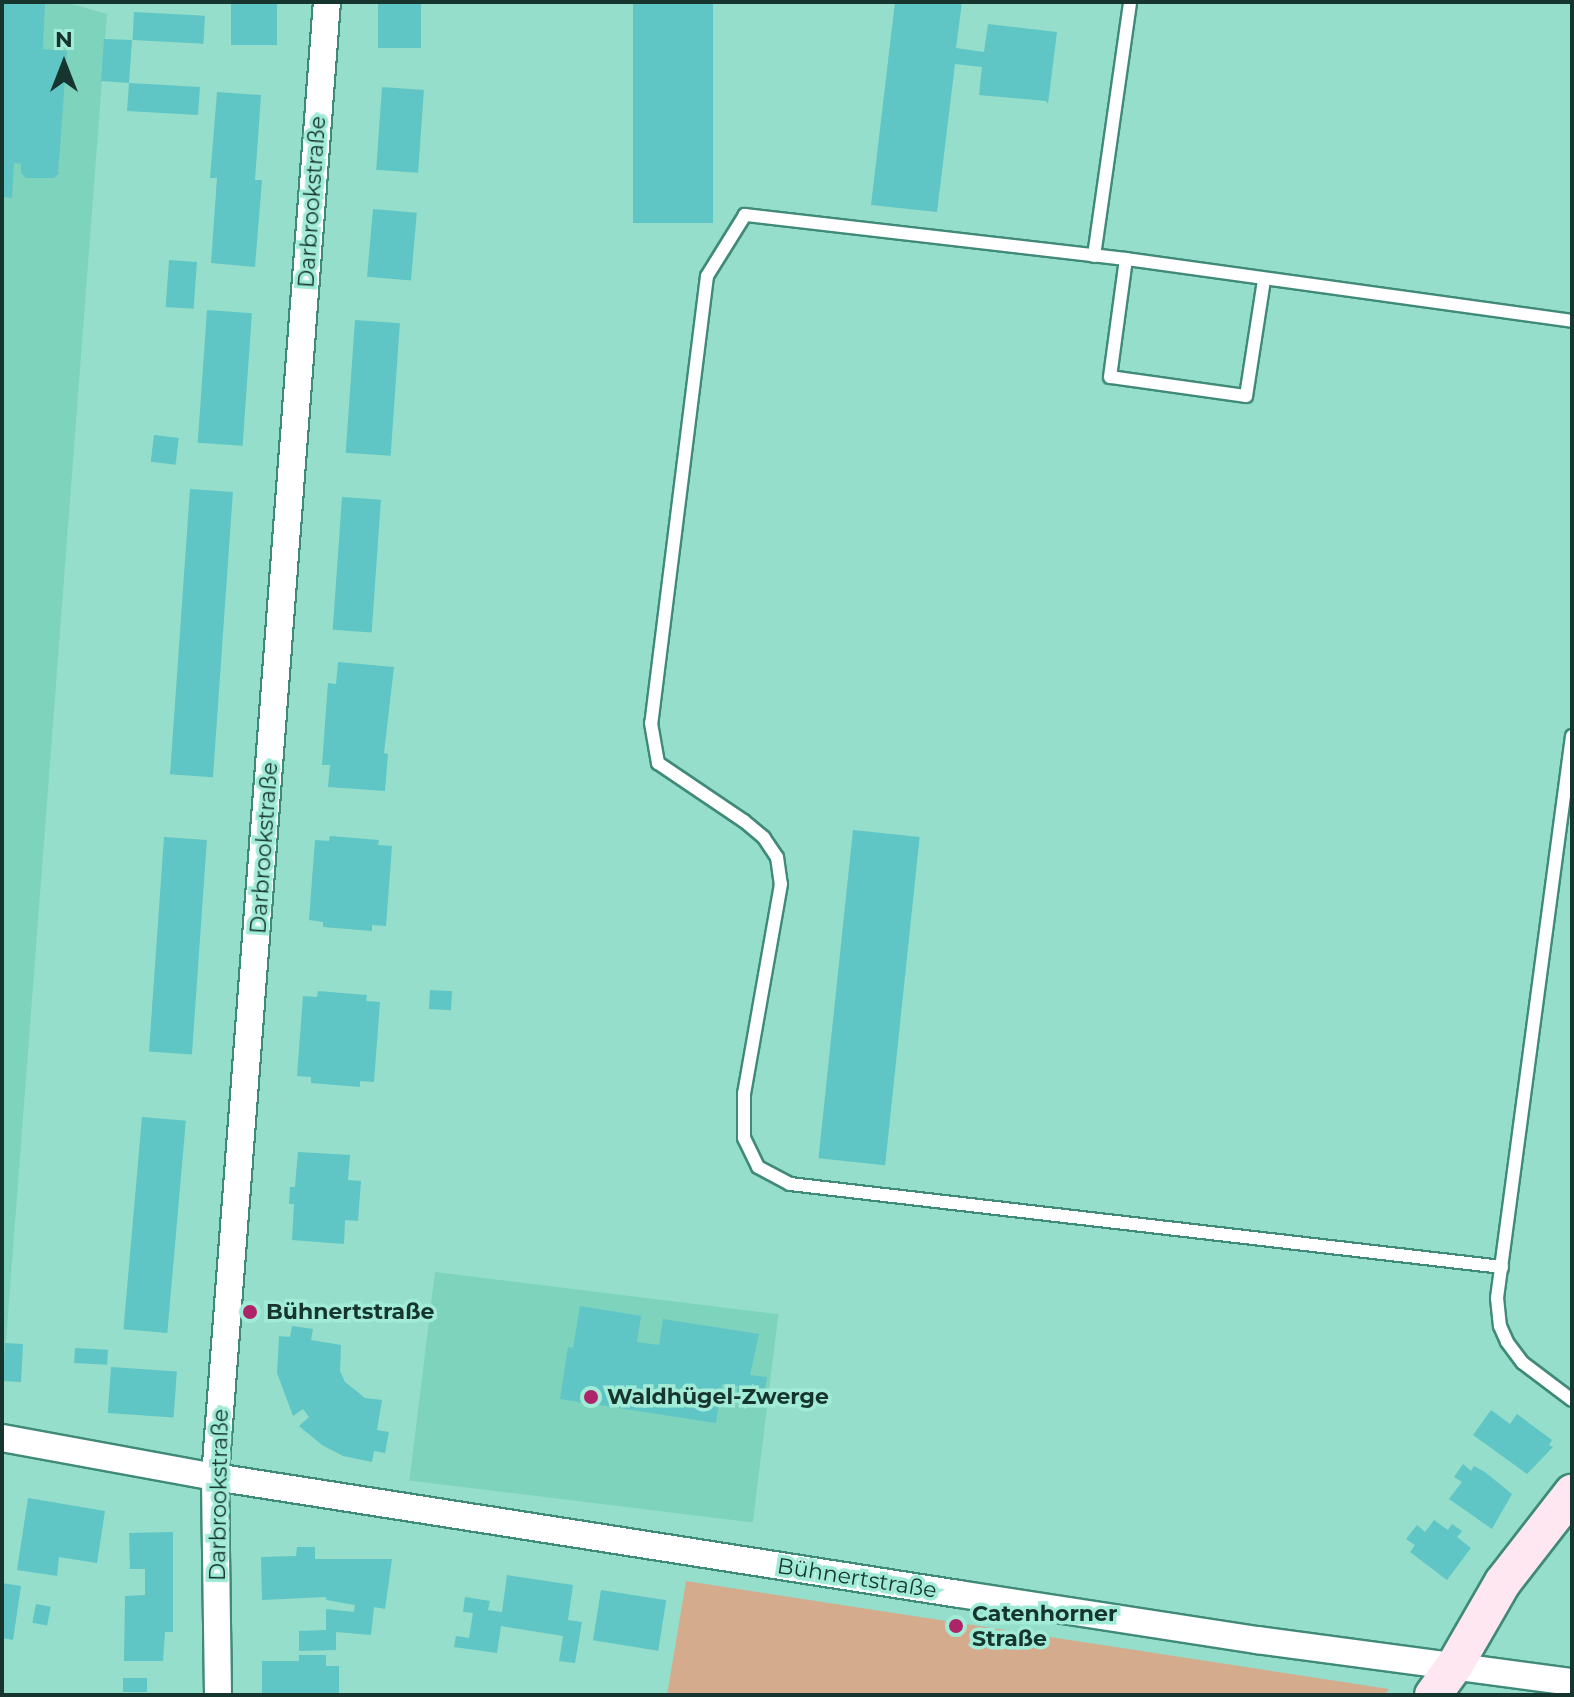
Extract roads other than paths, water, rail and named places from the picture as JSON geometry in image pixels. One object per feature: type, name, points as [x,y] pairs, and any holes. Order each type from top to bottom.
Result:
[{"type":"street","name":"Darbrookstraße","points":[[218,1695],[215,1477],[327,2]]},
{"type":"street","name":"Bühnertstraße","points":[[2,1438],[215,1477],[1257,1640],[1572,1682]]},
{"type":"street","points":[[1433,1695],[1455,1665],[1503,1582],[1572,1493]]},
{"type":"lane","points":[[1094,256],[1130,2]]},
{"type":"lane","points":[[1502,1267],[790,1184],[758,1167],[744,1138],[744,1093],[781,884],[777,857],[764,838],[744,821],[658,763],[651,723],[707,276],[745,215],[1126,259],[1572,321]]},
{"type":"lane","points":[[1126,259],[1110,377],[1246,396],[1264,280]]},
{"type":"lane","points":[[1572,736],[1497,1298],[1500,1326],[1507,1342],[1523,1363],[1572,1400]]},
{"type":"place","name":"Bühnertstraße","points":[[250,1312]]},
{"type":"place","name":"Waldhügel-Zwerge","points":[[591,1397]]},
{"type":"place","name":"Catenhorner Straße","points":[[956,1626]]}]
